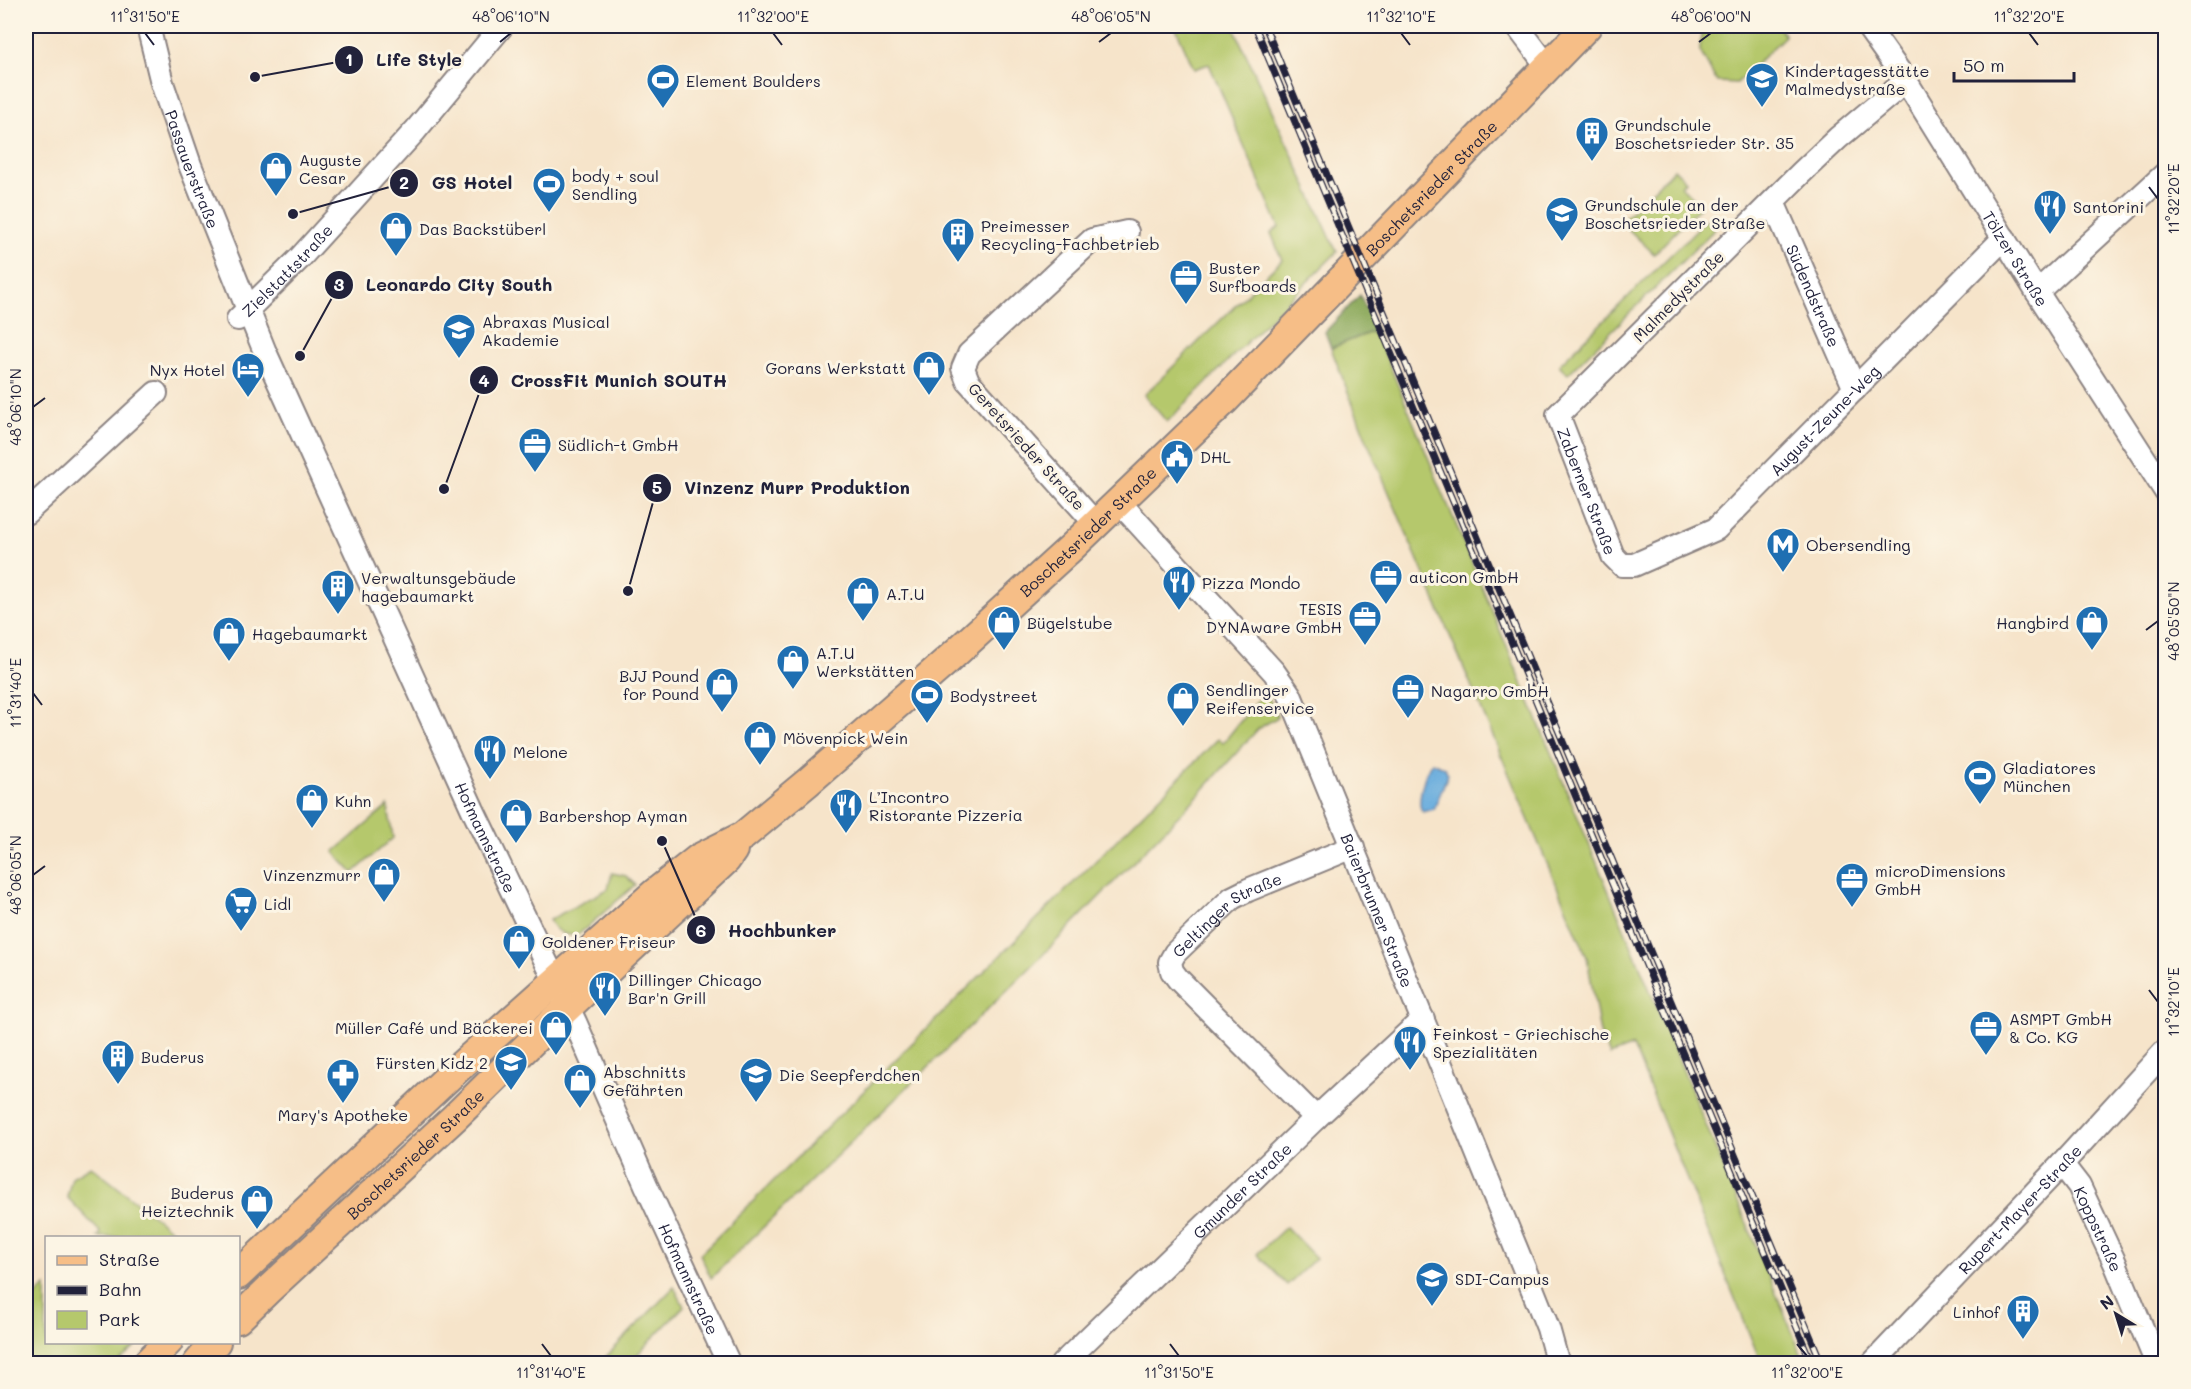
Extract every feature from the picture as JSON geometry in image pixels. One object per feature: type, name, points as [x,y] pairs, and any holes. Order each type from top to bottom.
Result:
[{"type":"main road","name":"Boschetsrieder Straße","points":[[240,1273],[456,1070],[656,892],[699,858],[743,836],[852,746],[1120,502],[1224,402],[1587,26]]},
{"type":"main road","name":"Boschetsrieder Straße","points":[[240,1317],[726,860],[743,836]]},
{"type":"main road","points":[[146,1364],[166,1344]]},
{"type":"main road","points":[[197,1364],[214,1344]]},
{"type":"street","name":"Passauerstraße","points":[[148,26],[162,83],[241,316]]},
{"type":"street","name":"Zielstattstraße","points":[[241,316],[299,259],[415,131],[502,26]]},
{"type":"street","points":[[1517,26],[1548,67]]},
{"type":"street","name":"Tölzer Straße","points":[[1867,26],[1906,81],[2037,291],[2164,486]]},
{"type":"street","name":"Malmedystraße","points":[[1558,415],[1838,138],[1906,81]]},
{"type":"street","points":[[2037,291],[2166,173]]},
{"type":"street","name":"Südendstraße","points":[[1773,202],[1855,389]]},
{"type":"street","name":"Geretsrieder Straße","points":[[1096,524],[968,381],[963,368],[969,354],[1092,240],[1127,232]]},
{"type":"street","name":"August-Zeune-Weg","points":[[1622,565],[1634,565],[1716,529],[2004,238]]},
{"type":"street","name":"Hofmannstraße","points":[[241,316],[472,810],[556,981],[646,1185],[729,1364]]},
{"type":"street","points":[[26,513],[156,393]]},
{"type":"street","name":"Zaberner Straße","points":[[1558,415],[1613,556],[1622,565]]},
{"type":"street","name":"Baierbrunner Straße","points":[[1120,502],[1279,678],[1290,695],[1548,1328],[1558,1364]]},
{"type":"street","name":"Geltinger Straße","points":[[1316,1118],[1178,979],[1172,971],[1170,962],[1175,953],[1232,898],[1353,847]]},
{"type":"street","name":"Gmunder Straße","points":[[1062,1364],[1316,1118],[1423,1019]]},
{"type":"street","name":"Rupert-Mayer-Straße","points":[[1872,1364],[2062,1164],[2166,1050]]},
{"type":"street","name":"Koppstraße","points":[[2062,1164],[2079,1186],[2157,1350]]},
{"type":"green space","points":[[1175,26],[1233,26],[1337,252],[1167,422],[1144,395],[1282,260],[1271,233],[1279,227],[1209,64],[1194,69]]},
{"type":"green space","points":[[1708,26],[1778,26],[1785,36],[1737,83],[1717,82],[1700,51],[1701,33]]},
{"type":"green space","points":[[1674,169],[1686,181],[1681,186],[1701,206],[1654,254],[1621,222]]},
{"type":"green space","points":[[1706,220],[1715,229],[1568,374],[1559,365]]},
{"type":"green space","points":[[1360,295],[1376,330],[1331,348],[1325,332]]},
{"type":"green space","points":[[1376,330],[1805,1363],[1761,1363],[1633,1046],[1610,1055],[1600,1033],[1587,957],[1367,441],[1331,348]]},
{"type":"green space","points":[[1265,691],[1278,717],[1259,728],[1193,801],[1031,967],[711,1278],[700,1254],[1218,739],[1223,743]]},
{"type":"green space","points":[[388,806],[393,838],[353,873],[334,852]]},
{"type":"green space","points":[[612,873],[626,876],[635,885],[579,934],[569,935],[558,931],[549,920],[608,889]]},
{"type":"green space","points":[[91,1166],[179,1236],[99,1236],[101,1233],[67,1197],[72,1177]]},
{"type":"green space","points":[[1286,1227],[1316,1258],[1287,1285],[1257,1254]]},
{"type":"green space","points":[[45,1287],[45,1344],[139,1344],[117,1363],[26,1363],[26,1306]]},
{"type":"green space","points":[[674,1287],[684,1306],[629,1363],[600,1363]]},
{"type":"water","points":[[1432,762],[1445,768],[1448,774],[1434,809],[1423,812],[1420,795]]},
{"type":"railway","points":[[1255,26],[1812,1364]]},
{"type":"railway","points":[[1265,26],[1822,1364]]},
{"type":"place","name":"Life Style","points":[[255,77]]},
{"type":"place","name":"Kindertagesstätte Malmedystraße","points":[[1762,108]]},
{"type":"place","name":"Element Boulders","points":[[663,109]]},
{"type":"place","name":"Grundschule Boschetsrieder Str. 35","points":[[1592,162]]},
{"type":"place","name":"Auguste Cesar","points":[[276,197]]},
{"type":"place","name":"body + soul Sendling","points":[[549,213]]},
{"type":"place","name":"GS Hotel","points":[[293,214]]},
{"type":"place","name":"Santorini","points":[[2050,235]]},
{"type":"place","name":"Grundschule an der Boschetsrieder Straße","points":[[1562,242]]},
{"type":"place","name":"Das Backstüberl","points":[[396,257]]},
{"type":"place","name":"Preimesser Recycling-Fachbetrieb","points":[[958,263]]},
{"type":"place","name":"Buster Surfboards","points":[[1186,305]]},
{"type":"place","name":"Leonardo City South","points":[[300,356]]},
{"type":"place","name":"Abraxas Musical Akademie","points":[[459,359]]},
{"type":"place","name":"Gorans Werkstatt","points":[[929,396]]},
{"type":"place","name":"Nyx Hotel","points":[[248,398]]},
{"type":"place","name":"Südlich-t GmbH","points":[[535,473]]},
{"type":"place","name":"DHL","points":[[1177,485]]},
{"type":"place","name":"CrossFit Munich SOUTH","points":[[444,489]]},
{"type":"place","name":"Obersendling","points":[[1783,573]]},
{"type":"place","name":"Vinzenz Murr Produktion","points":[[628,591]]},
{"type":"place","name":"auticon GmbH","points":[[1386,605]]},
{"type":"place","name":"Pizza Mondo","points":[[1179,611]]},
{"type":"place","name":"Verwaltunsgebäude hagebaumarkt","points":[[338,615]]},
{"type":"place","name":"A.T.U","points":[[863,622]]},
{"type":"place","name":"TESIS DYNAware GmbH","points":[[1365,646]]},
{"type":"place","name":"Bügelstube","points":[[1004,651]]},
{"type":"place","name":"Hangbird","points":[[2092,651]]},
{"type":"place","name":"Hagebaumarkt","points":[[229,662]]},
{"type":"place","name":"A.T.U Werkstätten","points":[[793,690]]},
{"type":"place","name":"BJJ Pound for Pound","points":[[722,713]]},
{"type":"place","name":"Nagarro GmbH","points":[[1408,719]]},
{"type":"place","name":"Bodystreet","points":[[927,724]]},
{"type":"place","name":"Sendlinger Reifenservice","points":[[1183,727]]},
{"type":"place","name":"Mövenpick Wein","points":[[760,766]]},
{"type":"place","name":"Melone","points":[[490,780]]},
{"type":"place","name":"Gladiatores München","points":[[1980,805]]},
{"type":"place","name":"Kuhn","points":[[312,829]]},
{"type":"place","name":"L’Incontro Ristorante Pizzeria","points":[[846,834]]},
{"type":"place","name":"Hochbunker","points":[[662,841]]},
{"type":"place","name":"Barbershop Ayman","points":[[516,844]]},
{"type":"place","name":"Vinzenzmurr","points":[[384,903]]},
{"type":"place","name":"microDimensions GmbH","points":[[1852,908]]},
{"type":"place","name":"Lidl","points":[[241,932]]},
{"type":"place","name":"Goldener Friseur","points":[[519,970]]},
{"type":"place","name":"Dillinger Chicago Bar'n Grill","points":[[605,1017]]},
{"type":"place","name":"Müller Café und Bäckerei","points":[[556,1056]]},
{"type":"place","name":"ASMPT GmbH & Co. KG","points":[[1986,1056]]},
{"type":"place","name":"Feinkost - Griechische Spezialitäten","points":[[1410,1071]]},
{"type":"place","name":"Buderus","points":[[118,1085]]},
{"type":"place","name":"Fürsten Kidz 2","points":[[511,1091]]},
{"type":"place","name":"Die Seepferdchen","points":[[756,1103]]},
{"type":"place","name":"Mary's Apotheke","points":[[343,1104]]},
{"type":"place","name":"Abschnitts Gefährten","points":[[580,1109]]},
{"type":"place","name":"Buderus Heiztechnik","points":[[257,1230]]},
{"type":"place","name":"SDI-Campus","points":[[1432,1307]]},
{"type":"place","name":"Linhof","points":[[2023,1340]]}]
